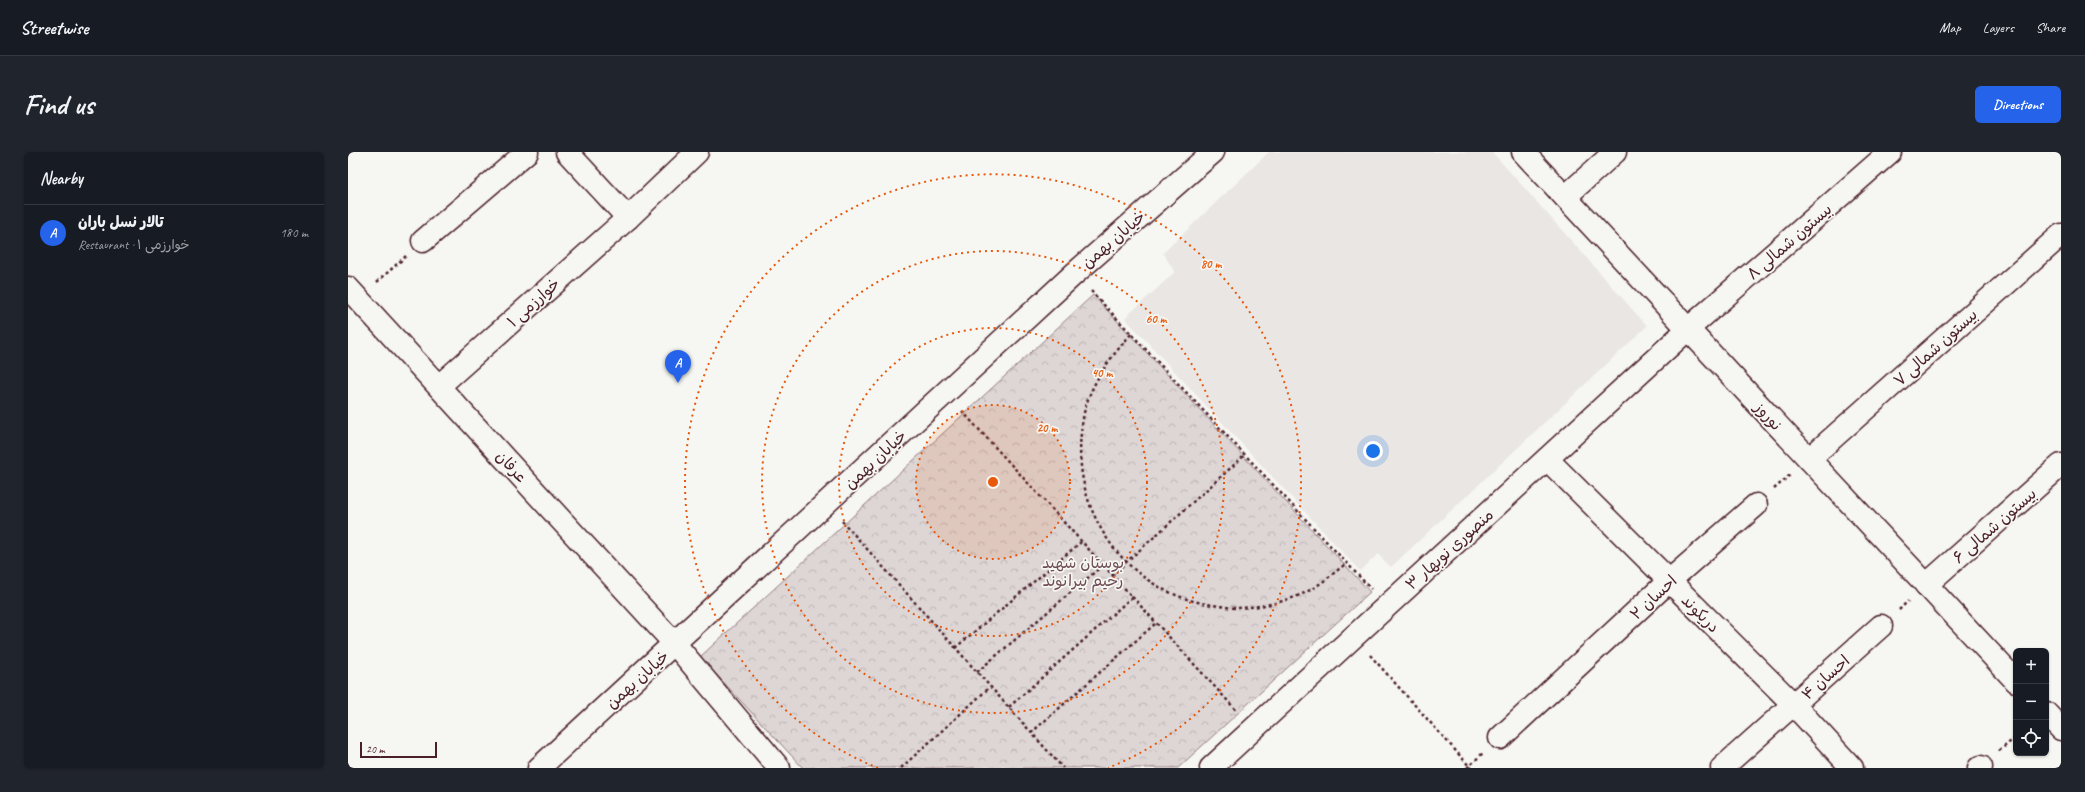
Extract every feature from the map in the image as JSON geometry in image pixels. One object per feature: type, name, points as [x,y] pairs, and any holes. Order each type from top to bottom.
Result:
[{"type":"street","points":[[423,241],[527,152]]},
{"type":"street","points":[[567,152],[628,218]]},
{"type":"street","name":"خوارزمی ۱","points":[[439,386],[628,218],[697,152]]},
{"type":"street","name":"خیابان بهمن","points":[[539,768],[1074,274],[1212,152]]},
{"type":"street","name":"نوروز","points":[[1523,152],[2013,678]]},
{"type":"street","points":[[1564,197],[1614,152]]},
{"type":"street","name":"بیستون شمالی ۸","points":[[1688,330],[1890,152]]},
{"type":"street","name":"بیستون شمالی ۷","points":[[1809,459],[2061,234]]},
{"type":"street","name":"عرفان","points":[[353,293],[675,644],[779,768]]},
{"type":"street","name":"منصوری نوبهار ۳","points":[[1211,768],[1688,330]]},
{"type":"street","name":"دریکوند","points":[[1547,459],[1794,705],[1852,768]]},
{"type":"street","name":"بیستون شمالی ۶","points":[[1926,584],[2061,466]]},
{"type":"street","name":"احسان ۲","points":[[1500,738],[1669,581],[1756,505]]},
{"type":"street","name":"احسان ۴","points":[[1722,768],[1881,626]]},
{"type":"street","points":[[2049,716],[2061,729]]},
{"type":"path","points":[[353,293],[423,241]]},
{"type":"path","points":[[1074,274],[1387,606]]},
{"type":"path","points":[[1131,334],[1103,366],[1085,405],[1079,447],[1084,490],[1100,529],[1126,563],[1158,587],[1196,603],[1236,608],[1276,603],[1308,590],[1347,563]]},
{"type":"path","points":[[946,393],[1253,729]]},
{"type":"path","points":[[1112,575],[1245,455]]},
{"type":"path","points":[[1756,505],[1809,459]]},
{"type":"path","points":[[826,504],[1063,768]]},
{"type":"path","points":[[955,648],[1081,542]]},
{"type":"path","points":[[977,672],[1103,565]]},
{"type":"path","points":[[1881,626],[1926,584]]},
{"type":"path","points":[[1008,707],[1132,597]]},
{"type":"path","points":[[1031,733],[1156,623]]},
{"type":"path","points":[[1353,637],[1471,768]]},
{"type":"path","points":[[901,768],[990,687]]},
{"type":"shaded area","points":[[1269,152],[1492,152],[1647,326],[1391,567],[1378,554],[1360,571],[1125,318],[1175,272],[1163,253]]},
{"type":"green space","name":"بوستان شهید رحیم بیرانوند","points":[[1093,295],[1370,592],[1178,768],[803,768],[700,657]]},
{"type":"place","name":"تالار نسل باران","points":[[678,383]]}]
